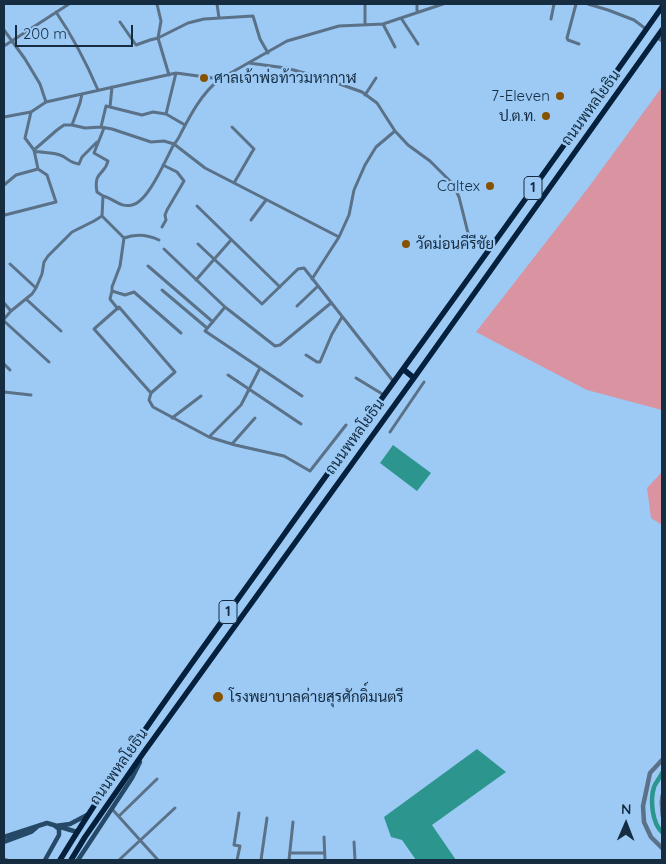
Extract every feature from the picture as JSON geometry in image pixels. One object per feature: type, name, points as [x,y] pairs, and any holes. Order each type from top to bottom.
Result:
[{"type":"highway","name":"ถนนพหลโยธิน","points":[[60,860],[87,815],[205,645],[662,7]]},
{"type":"highway","points":[[646,30],[660,39]]},
{"type":"highway","name":"ถนนพหลโยธิน","points":[[71,860],[144,752],[660,39],[662,30]]},
{"type":"highway","points":[[403,369],[414,378]]},
{"type":"highway","points":[[76,832],[85,837]]},
{"type":"main road","name":"1","points":[[78,860],[132,778],[144,752]]},
{"type":"main road","points":[[55,826],[70,824],[87,815]]},
{"type":"main road","points":[[4,837],[47,823],[76,832]]},
{"type":"main road","points":[[4,842],[31,832],[38,826]]},
{"type":"main road","points":[[45,860],[59,835],[59,830],[55,826]]},
{"type":"street","points":[[4,46],[69,4]]},
{"type":"street","points":[[157,4],[161,21],[158,38],[169,75]]},
{"type":"street","points":[[217,4],[219,18]]},
{"type":"street","points":[[364,25],[365,4]]},
{"type":"street","points":[[417,4],[417,12]]},
{"type":"street","points":[[185,125],[166,114],[153,112],[142,116],[106,106],[99,141],[94,154],[108,161],[97,178],[96,191],[125,206],[135,205],[142,200],[153,184],[185,125],[212,85],[288,41],[344,25],[383,24],[443,4]]},
{"type":"street","points":[[551,19],[554,4]]},
{"type":"street","points":[[576,4],[567,38],[579,44]]},
{"type":"street","points":[[588,4],[634,20],[646,30]]},
{"type":"street","points":[[56,12],[76,42],[98,90]]},
{"type":"street","points":[[120,22],[136,45],[158,38],[188,23],[204,19],[253,16],[260,38],[268,53]]},
{"type":"street","points":[[401,18],[418,44]]},
{"type":"street","points":[[383,24],[395,47]]},
{"type":"street","points":[[4,30],[20,50],[40,84],[46,102]]},
{"type":"street","points":[[249,63],[286,68],[322,78],[365,94],[378,103],[395,132],[408,145],[430,161],[453,184],[459,197],[468,233],[471,238],[488,250]]},
{"type":"street","points":[[166,114],[176,73]]},
{"type":"street","points":[[4,117],[31,112],[46,102],[176,73],[220,79]]},
{"type":"street","points":[[365,94],[376,78]]},
{"type":"street","points":[[110,107],[112,88]]},
{"type":"street","points":[[72,125],[82,94]]},
{"type":"street","points":[[4,214],[56,202],[47,175],[38,169],[34,150],[25,138],[31,112]]},
{"type":"street","points":[[34,150],[64,125],[112,129],[151,142],[164,141],[174,144],[205,168],[339,237]]},
{"type":"street","points":[[232,127],[254,148],[234,182]]},
{"type":"street","points":[[312,279],[339,237],[349,215],[354,190],[365,165],[376,147],[395,132]]},
{"type":"street","points":[[34,150],[60,155],[68,161],[78,164],[84,155],[99,141]]},
{"type":"street","points":[[162,227],[166,220],[167,210],[184,180],[177,172],[163,165]]},
{"type":"street","points":[[4,185],[16,175],[38,169]]},
{"type":"street","points":[[103,196],[102,216],[124,238]]},
{"type":"street","points":[[251,220],[266,200]]},
{"type":"street","points":[[197,206],[280,287]]},
{"type":"street","points":[[48,362],[4,320],[11,311],[32,294],[48,256],[72,232],[94,222],[102,216]]},
{"type":"street","points":[[124,238],[134,235],[151,236],[159,240]]},
{"type":"street","points":[[124,238],[120,266],[112,287],[110,299],[174,372],[152,393],[149,400],[153,407],[209,437],[284,456],[310,471],[346,425]]},
{"type":"street","points":[[196,280],[231,240]]},
{"type":"street","points":[[198,244],[262,304],[298,269],[304,268],[394,381]]},
{"type":"street","points":[[164,249],[225,307],[269,342],[277,346],[331,303]]},
{"type":"street","points":[[10,264],[36,288]]},
{"type":"street","points":[[148,266],[213,322]]},
{"type":"street","points":[[296,306],[318,286]]},
{"type":"street","points":[[162,290],[207,328],[205,330],[302,396]]},
{"type":"street","points":[[112,291],[127,295],[134,292],[181,332]]},
{"type":"street","points":[[26,299],[61,331]]},
{"type":"street","points":[[4,303],[11,311]]},
{"type":"street","points":[[207,328],[225,307]]},
{"type":"street","points":[[118,309],[94,329],[152,393]]},
{"type":"street","points":[[306,355],[316,362],[320,362],[332,334],[342,318]]},
{"type":"street","points":[[4,364],[10,370]]},
{"type":"street","points":[[209,437],[241,405],[260,368]]},
{"type":"street","points":[[228,375],[301,424]]},
{"type":"street","points":[[356,378],[384,395]]},
{"type":"street","points":[[390,432],[424,382]]},
{"type":"street","points":[[4,392],[31,395]]},
{"type":"street","points":[[172,418],[201,396]]},
{"type":"street","points":[[232,444],[255,418]]},
{"type":"street","points":[[662,760],[650,773],[643,806],[644,822],[651,837],[662,848]]},
{"type":"street","points":[[119,816],[157,779]]},
{"type":"street","points":[[662,795],[662,816]]},
{"type":"street","points":[[119,860],[175,808]]},
{"type":"street","points":[[112,809],[158,860]]},
{"type":"street","points":[[237,860],[240,846],[234,845],[239,814]]},
{"type":"street","points":[[261,860],[267,818]]},
{"type":"street","points":[[289,860],[293,822]]},
{"type":"street","points":[[324,838],[324,860]]},
{"type":"street","points":[[354,842],[355,860]]},
{"type":"street","points":[[290,853],[324,852]]},
{"type":"shaded area","points":[[662,87],[662,410],[587,390],[476,332],[588,188]]},
{"type":"shaded area","points":[[393,445],[431,473],[417,491],[380,463]]},
{"type":"shaded area","points":[[662,472],[662,525],[651,518],[647,488]]},
{"type":"shaded area","points":[[477,749],[506,772],[432,825],[456,860],[416,860],[402,840],[391,837],[384,817]]},
{"type":"waterway","points":[[662,773],[654,787],[652,805],[656,823],[662,832]]},
{"type":"place","name":"ศาลเจ้าพ่อท้าวมหากาฬ","points":[[204,78]]},
{"type":"place","name":"7-Eleven","points":[[560,96]]},
{"type":"place","name":"ป.ต.ท.","points":[[546,116]]},
{"type":"place","name":"Caltex","points":[[490,186]]},
{"type":"place","name":"วัดม่อนคีรีชัย","points":[[406,244]]},
{"type":"place","name":"โรงพยาบาลค่ายสุรศักดิ์มนตรี","points":[[218,697]]}]
